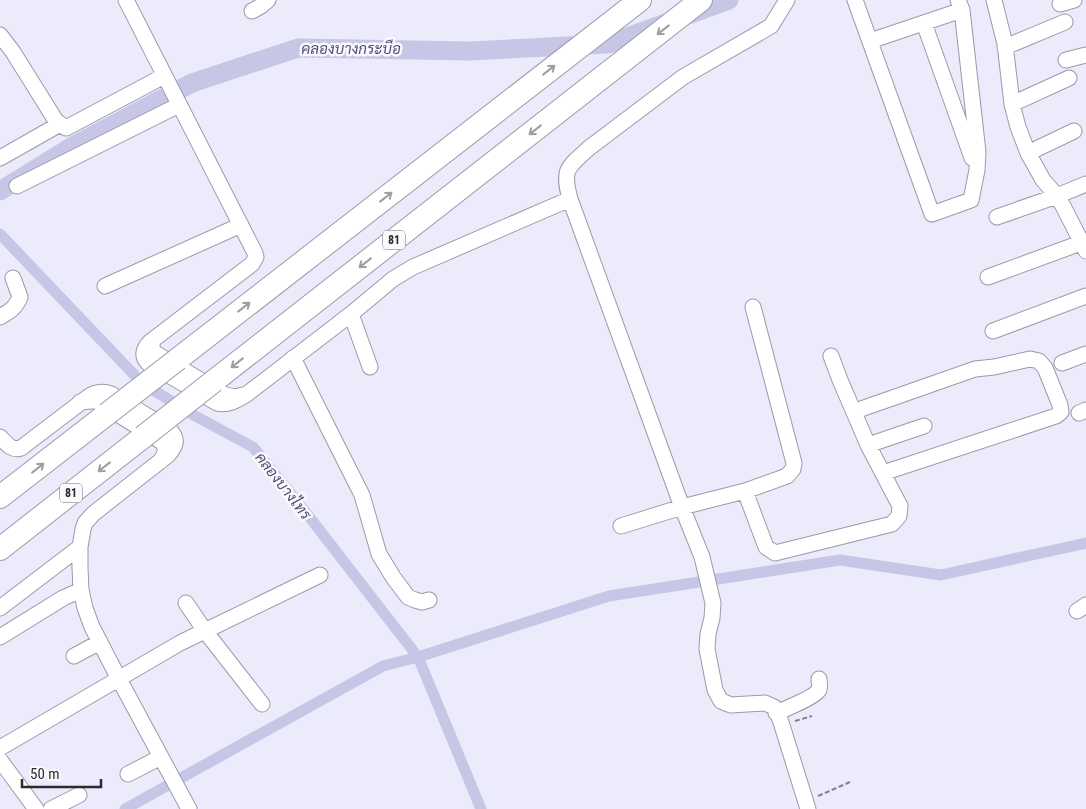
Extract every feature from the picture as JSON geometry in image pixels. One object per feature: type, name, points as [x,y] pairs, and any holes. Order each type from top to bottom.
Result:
[{"type":"highway","points":[[0,498],[640,0]]},
{"type":"highway","name":"81","points":[[0,549],[701,0]]},
{"type":"street","points":[[126,0],[256,257],[252,264],[154,339],[151,346],[155,353],[224,394],[236,397],[247,394],[393,280],[413,267],[570,199]]},
{"type":"street","points":[[252,11],[268,0]]},
{"type":"street","points":[[787,0],[772,26],[683,77],[590,148],[568,169],[566,182],[570,199],[702,557],[713,603],[707,649],[715,690],[721,701],[731,705],[765,703],[774,708],[807,806]]},
{"type":"street","points":[[855,0],[932,214],[972,200],[978,152],[960,5],[924,23],[870,41]]},
{"type":"street","points":[[988,276],[1085,245],[1057,196],[1043,180],[1028,153],[1018,127],[1012,104],[1005,47],[994,0]]},
{"type":"street","points":[[1005,47],[1065,22]]},
{"type":"street","points":[[924,23],[977,170]]},
{"type":"street","points":[[0,35],[33,81],[49,109],[60,124],[66,128],[166,79]]},
{"type":"street","points":[[1066,60],[1086,55]]},
{"type":"street","points":[[1012,104],[1069,78]]},
{"type":"street","points":[[17,186],[177,102]]},
{"type":"street","points":[[0,158],[60,124]]},
{"type":"street","points":[[1028,153],[1074,132]]},
{"type":"street","points":[[997,217],[1086,184]]},
{"type":"street","points":[[105,286],[241,225]]},
{"type":"street","points":[[0,317],[11,311],[20,297],[13,278]]},
{"type":"street","points":[[993,331],[1086,296]]},
{"type":"street","points":[[621,526],[682,507],[745,491],[787,476],[793,469],[794,463],[753,308]]},
{"type":"street","points":[[351,314],[370,368]]},
{"type":"street","points":[[1062,363],[1086,354]]},
{"type":"street","points":[[831,356],[840,380],[872,444]]},
{"type":"street","points":[[293,358],[362,495],[378,554],[408,597],[422,602],[429,600]]},
{"type":"street","points":[[861,409],[975,369],[1030,359],[1039,361],[1045,368],[1060,405],[1061,412],[1056,416],[883,473]]},
{"type":"street","points":[[745,491],[766,548],[775,553],[892,524],[899,516],[900,506],[883,473],[850,382],[840,380]]},
{"type":"street","points":[[0,437],[8,446],[21,448],[80,402],[91,400],[164,444],[166,450],[161,461],[89,518],[83,529],[80,547],[81,590],[85,608],[100,642],[186,803]]},
{"type":"street","points":[[872,444],[924,426]]},
{"type":"street","points":[[0,608],[80,547]]},
{"type":"street","points":[[0,748],[180,643],[320,575]]},
{"type":"street","points":[[0,637],[63,598],[81,590]]},
{"type":"street","points":[[186,603],[262,704]]},
{"type":"street","points":[[74,656],[100,642]]},
{"type":"street","points":[[779,719],[818,691],[820,688],[819,679]]},
{"type":"street","points":[[128,774],[161,757]]},
{"type":"street","points":[[0,760],[36,809]]},
{"type":"street","points":[[51,809],[79,795]]},
{"type":"path","points":[[779,719],[812,716]]},
{"type":"path","points":[[807,806],[850,782]]},
{"type":"waterway","name":"คลองบางกระบือ","points":[[0,191],[71,147],[192,83],[298,48],[470,51],[608,44],[729,0]]},
{"type":"waterway","name":"คลองบางไทร","points":[[0,234],[142,383],[195,416],[253,447],[418,657],[481,809]]},
{"type":"waterway","points":[[125,809],[383,666],[418,657],[609,596],[840,560],[941,575],[1086,543]]}]
